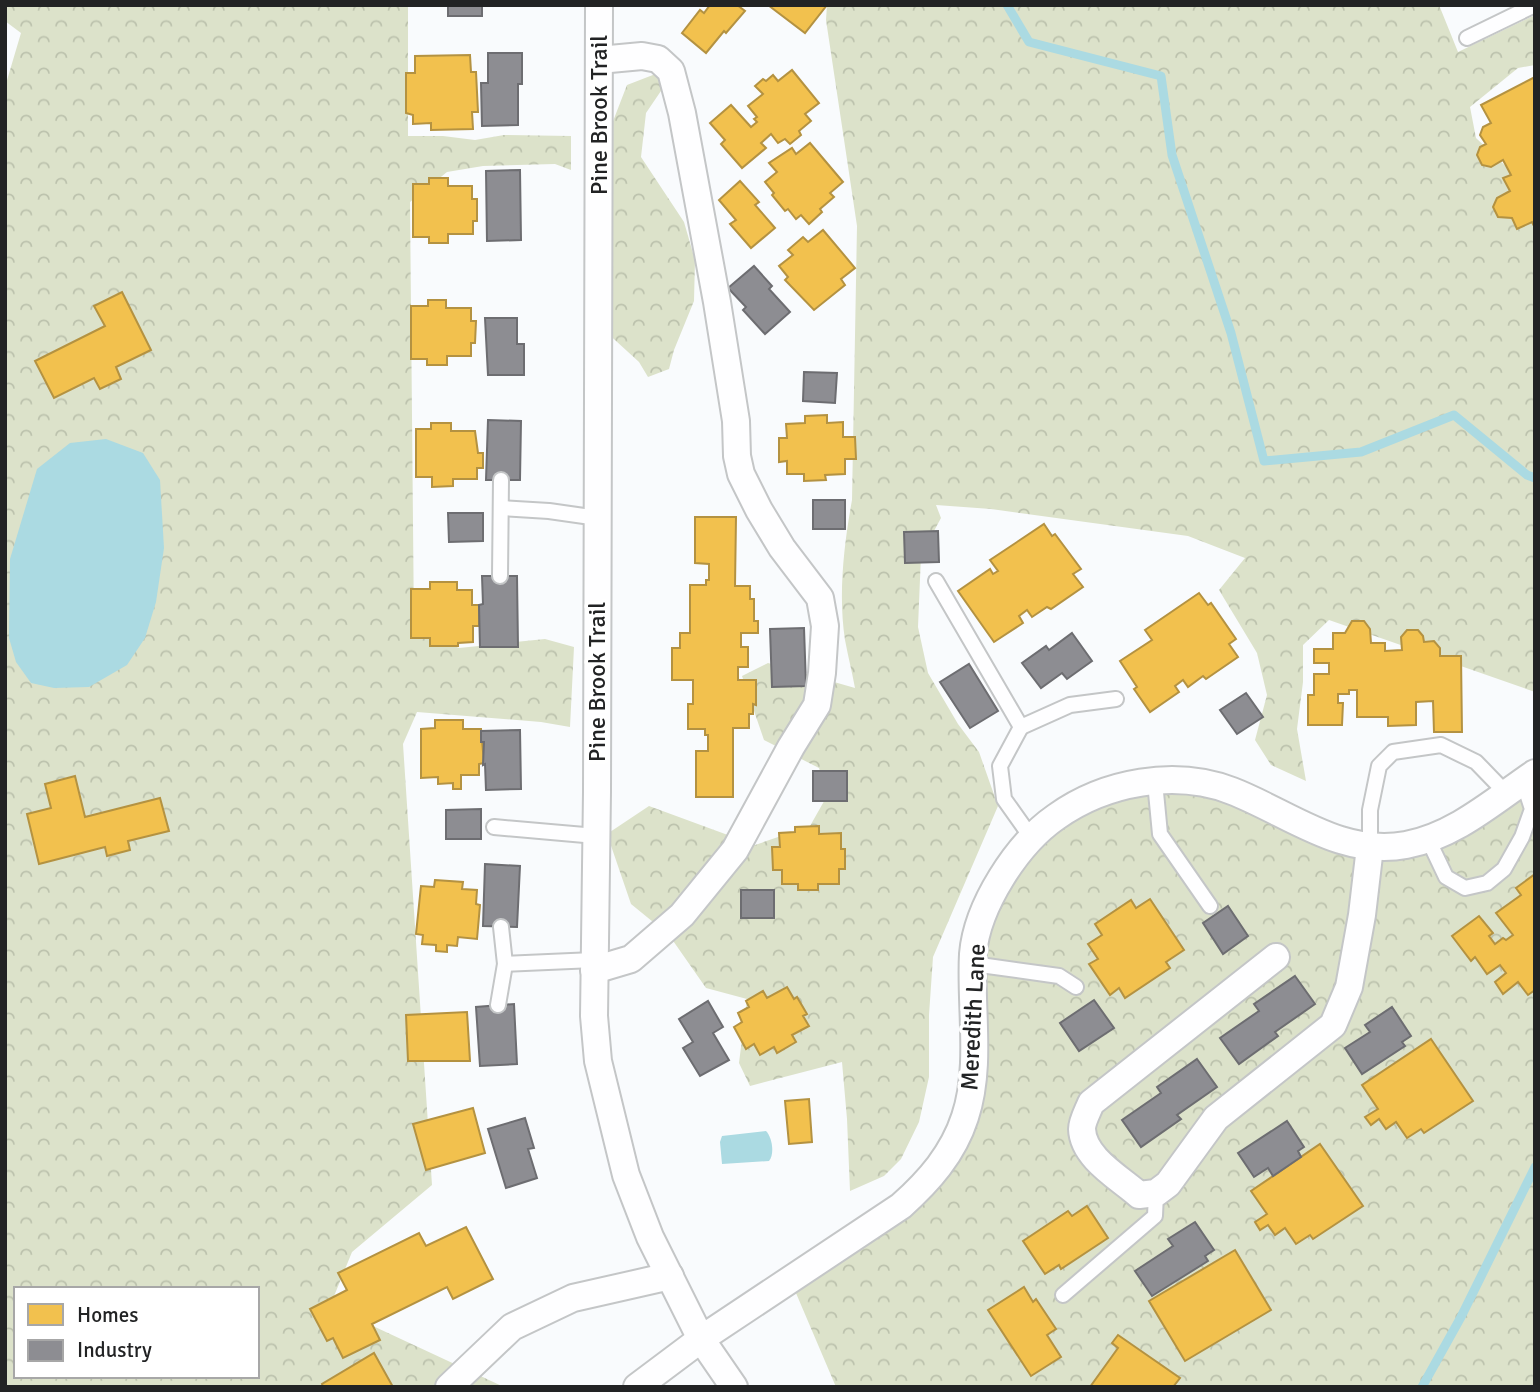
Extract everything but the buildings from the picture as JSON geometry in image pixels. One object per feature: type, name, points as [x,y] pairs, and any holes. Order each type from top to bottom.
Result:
[{"type":"street","name":"Pine Brook Trail","points":[[599,5],[594,1016],[598,1061],[626,1175],[650,1237],[701,1339]]},
{"type":"street","points":[[594,965],[631,959],[681,915],[735,849],[817,705],[825,626],[820,598],[782,548],[741,474],[718,302],[682,113],[671,71],[658,59],[642,56],[598,60]]},
{"type":"street","name":"Meredith Lane","points":[[637,1387],[701,1339],[901,1206],[925,1185],[946,1157],[962,1127],[970,1098],[973,1058],[973,952],[980,924],[1010,861],[1031,837],[1077,803],[1131,784],[1182,782],[1231,791],[1316,832],[1370,847],[1405,845],[1428,839],[1475,816],[1521,783]]},
{"type":"street","points":[[1276,957],[1091,1103],[1082,1126],[1084,1142],[1095,1157],[1139,1195],[1156,1193],[1168,1184],[1216,1118],[1333,1025],[1349,987],[1362,915],[1370,847]]},
{"type":"street","points":[[449,1387],[512,1328],[573,1298],[670,1276]]},
{"type":"street","points":[[701,1339],[734,1387]]},
{"type":"lane","points":[[1467,38],[1535,5]]},
{"type":"lane","points":[[500,576],[501,480]]},
{"type":"lane","points":[[501,508],[549,511],[598,519]]},
{"type":"lane","points":[[936,581],[1021,727]]},
{"type":"lane","points":[[1031,837],[1004,799],[1000,766],[1021,727],[1070,705],[1116,699]]},
{"type":"lane","points":[[1370,847],[1370,810],[1379,766],[1393,752],[1441,746],[1521,783],[1532,809],[1522,837],[1504,869],[1487,883],[1465,888],[1446,877],[1428,839]]},
{"type":"lane","points":[[1155,782],[1160,834],[1210,906]]},
{"type":"lane","points":[[494,827],[596,836]]},
{"type":"lane","points":[[498,1005],[505,964],[501,927]]},
{"type":"lane","points":[[505,964],[594,965]]},
{"type":"lane","points":[[973,964],[1059,976],[1076,987]]},
{"type":"lane","points":[[1063,1296],[1155,1216],[1156,1193]]},
{"type":"green space","points":[[5,5],[408,5],[408,136],[475,140],[504,135],[571,136],[571,170],[555,164],[483,166],[447,172],[410,202],[414,629],[459,648],[545,639],[574,647],[570,727],[541,722],[417,712],[403,744],[432,1185],[352,1252],[330,1306],[504,1387],[5,1387],[5,87],[21,33],[5,21]]},
{"type":"green space","points":[[827,5],[1439,5],[1458,52],[1535,15],[1535,65],[1518,68],[1470,107],[1476,138],[1535,194],[1535,692],[1329,620],[1303,645],[1303,682],[1297,729],[1306,781],[1271,765],[1255,740],[1267,695],[1257,653],[1219,590],[1245,558],[1188,536],[991,509],[936,505],[941,518],[921,555],[918,627],[928,673],[958,724],[979,752],[998,806],[933,957],[929,1077],[919,1122],[901,1159],[884,1176],[850,1191],[842,1062],[750,1086],[739,1063],[747,999],[706,988],[669,935],[631,904],[607,834],[649,806],[755,845],[810,826],[827,796],[819,768],[764,740],[742,676],[768,663],[855,688],[845,640],[842,588],[852,500],[857,226],[826,20]]},
{"type":"green space","points":[[658,73],[665,85],[646,113],[641,157],[684,222],[695,260],[694,301],[669,369],[648,377],[639,362],[604,330],[610,129],[627,85]]},
{"type":"green space","points":[[1535,773],[1535,1387],[836,1387],[790,1279],[858,1234],[962,1127],[980,924],[1054,818],[1182,782],[1316,833],[1405,845]]},
{"type":"water","points":[[106,439],[143,453],[160,480],[164,548],[156,602],[145,638],[127,665],[89,687],[54,688],[31,683],[16,662],[9,638],[10,559],[37,469],[70,443]]},
{"type":"water","points":[[766,1131],[772,1146],[769,1161],[722,1164],[722,1136]]},
{"type":"waterway","points":[[1007,5],[1029,42],[1161,76],[1172,155],[1231,333],[1264,461],[1361,452],[1454,415],[1527,475],[1535,478]]},
{"type":"waterway","points":[[1422,1387],[1461,1317],[1535,1167]]}]
